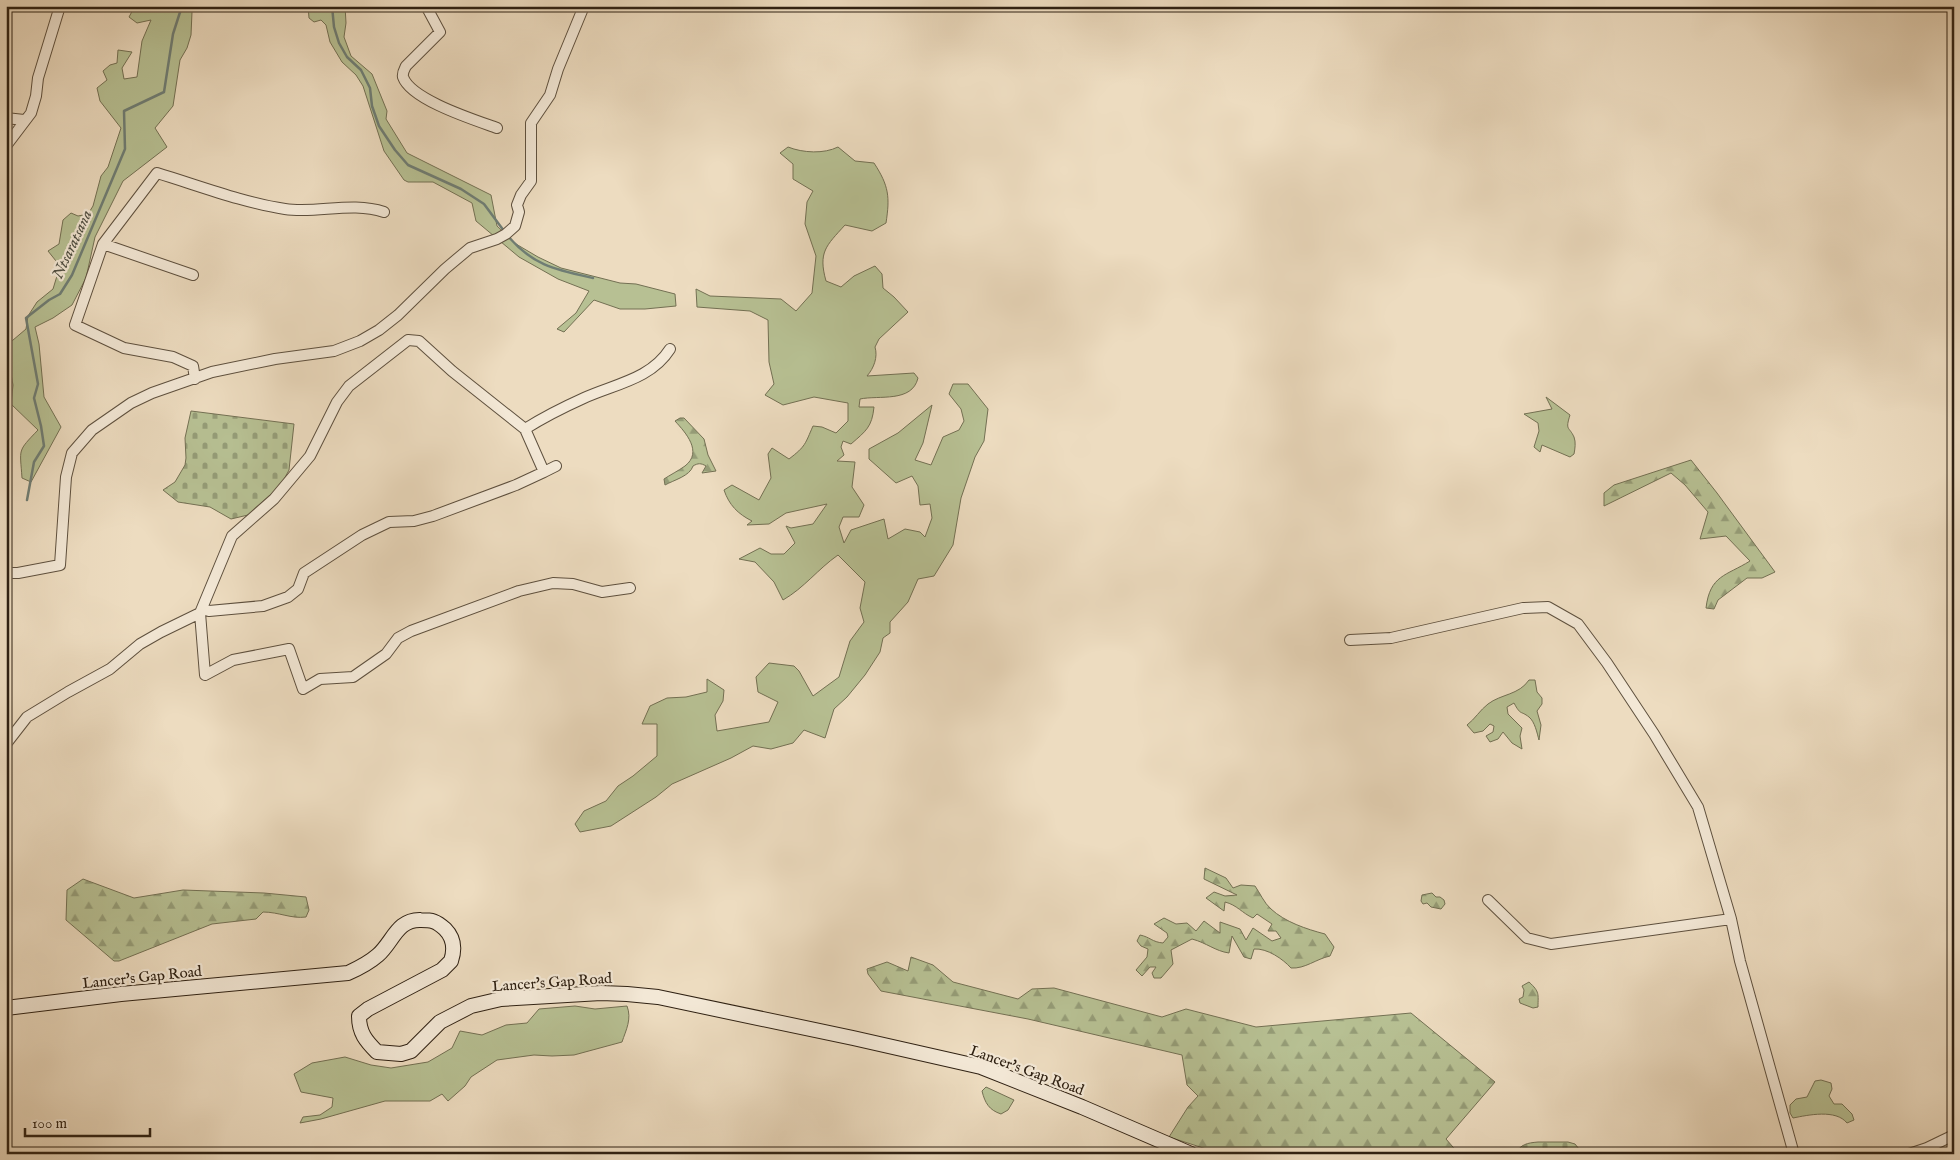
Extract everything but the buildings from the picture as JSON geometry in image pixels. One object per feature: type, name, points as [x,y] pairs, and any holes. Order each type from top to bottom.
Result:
[{"type":"main road","name":"Lancer's Gap Road","points":[[6,1008],[128,993],[348,972],[367,964],[380,953],[402,924],[414,920],[434,920],[450,935],[453,944],[451,961],[442,970],[368,1009],[359,1016],[359,1026],[363,1038],[377,1052],[401,1054],[411,1051],[440,1022],[471,1006],[501,999],[601,994],[658,997],[980,1067],[1082,1107],[1191,1154]]},
{"type":"street","points":[[6,146],[31,112],[36,96],[38,78],[60,6]]},
{"type":"street","points":[[426,6],[440,32],[406,66],[403,77],[410,87],[429,101],[497,128]]},
{"type":"street","points":[[6,573],[18,573],[60,564],[66,477],[72,454],[92,430],[131,403],[152,393],[212,372],[334,351],[360,341],[379,330],[398,315],[445,269],[470,248],[506,234],[515,226],[519,212],[517,205],[521,195],[531,181],[531,123],[550,95],[558,69],[584,6]]},
{"type":"street","points":[[6,118],[24,120]]},
{"type":"street","points":[[195,379],[193,366],[172,357],[124,348],[75,325],[104,244],[157,173],[263,205],[287,210],[366,208],[384,212]]},
{"type":"street","points":[[104,244],[193,275]]},
{"type":"street","points":[[544,472],[526,429],[452,371],[418,341],[408,340],[349,386],[337,402],[310,456],[274,499],[232,536],[202,611],[205,674],[234,660],[289,649],[303,689],[320,679],[353,678],[386,654],[398,638],[411,631],[519,591],[562,582],[602,592],[630,588]]},
{"type":"street","points":[[526,429],[539,420],[584,398],[650,372],[663,361],[670,349]]},
{"type":"street","points":[[6,744],[28,717],[110,669],[140,644],[160,632],[202,611],[263,606],[288,597],[298,589],[304,573],[320,561],[389,522],[414,521],[433,516],[516,485],[556,466]]},
{"type":"street","points":[[1350,640],[1391,638],[1523,608],[1548,607],[1578,624],[1607,663],[1654,734],[1698,807],[1794,1154]]},
{"type":"street","points":[[1488,900],[1527,938],[1551,944],[1730,919]]},
{"type":"street","points":[[1909,1154],[1954,1135]]},
{"type":"green space","points":[[135,6],[194,6],[191,35],[187,48],[180,60],[173,106],[155,128],[167,147],[123,181],[95,237],[86,278],[72,305],[35,327],[39,344],[44,397],[61,427],[31,482],[22,478],[21,451],[38,430],[11,404],[13,385],[6,346],[26,329],[28,316],[37,302],[53,289],[60,266],[48,251],[59,244],[63,220],[71,213],[78,216],[88,214],[93,206],[101,176],[108,167],[121,128],[100,101],[97,88],[107,80],[103,71],[110,65],[117,63],[118,50],[132,52],[122,68],[124,79],[137,77],[142,41],[151,20],[137,23],[129,17]]},
{"type":"green space","points":[[308,6],[345,6],[346,23],[344,37],[351,56],[372,74],[387,111],[386,119],[407,153],[491,195],[497,226],[516,244],[561,268],[620,283],[636,284],[675,294],[676,306],[620,309],[594,300],[564,332],[557,329],[576,313],[589,291],[558,279],[519,257],[476,221],[472,203],[433,182],[408,182],[404,180],[384,151],[363,86],[356,75],[342,62],[330,42],[326,25],[321,20],[314,22],[309,18]]},
{"type":"green space","points":[[788,147],[800,151],[813,152],[826,151],[838,147],[855,161],[874,163],[883,178],[888,199],[886,223],[872,231],[845,225],[825,250],[823,256],[824,271],[826,281],[841,287],[854,276],[875,266],[882,274],[883,288],[908,312],[879,339],[875,347],[875,362],[867,376],[914,373],[918,378],[915,386],[902,395],[860,399],[859,407],[874,407],[872,419],[864,432],[851,444],[843,441],[841,447],[844,455],[837,461],[855,462],[852,487],[864,505],[859,517],[843,517],[839,527],[844,543],[851,530],[884,519],[888,539],[905,529],[920,532],[925,537],[932,518],[930,504],[920,505],[918,486],[912,476],[896,483],[869,459],[869,449],[898,433],[932,405],[923,443],[915,460],[931,465],[943,437],[959,430],[964,421],[961,409],[949,394],[953,384],[968,384],[988,409],[984,441],[975,457],[961,498],[953,545],[934,576],[918,579],[908,602],[890,622],[890,633],[883,638],[880,652],[865,675],[847,697],[834,709],[825,738],[804,730],[793,743],[771,749],[753,746],[731,758],[672,784],[656,797],[611,826],[580,832],[575,824],[584,811],[606,801],[618,786],[657,756],[657,724],[642,724],[650,706],[667,698],[686,697],[707,692],[707,679],[724,690],[723,701],[715,715],[717,731],[769,722],[778,702],[758,692],[756,677],[769,663],[794,666],[799,671],[813,696],[839,677],[850,641],[864,622],[860,608],[865,582],[838,555],[798,590],[783,600],[774,582],[755,562],[739,559],[760,548],[771,554],[784,554],[795,543],[786,526],[791,528],[813,524],[827,504],[786,513],[769,524],[747,525],[752,521],[735,508],[724,490],[732,485],[759,500],[771,478],[768,454],[772,448],[789,459],[799,451],[813,426],[822,427],[836,433],[848,421],[848,403],[814,397],[783,405],[765,395],[774,384],[769,362],[768,320],[750,311],[697,307],[696,289],[710,296],[781,299],[796,311],[812,293],[816,256],[805,224],[807,202],[813,191],[793,179],[793,164],[780,153]]},
{"type":"green space","points":[[1546,397],[1570,415],[1568,428],[1574,437],[1575,443],[1574,454],[1570,457],[1542,445],[1540,452],[1534,447],[1539,431],[1538,423],[1524,414],[1552,409]]},
{"type":"green space","points":[[191,411],[294,424],[289,470],[281,485],[248,515],[231,519],[210,507],[178,502],[163,490],[175,482],[185,465],[185,438]]},
{"type":"green space","points":[[684,418],[704,439],[708,455],[716,471],[702,473],[706,466],[696,464],[685,475],[665,485],[664,479],[685,466],[693,455],[693,449],[688,437],[675,421]]},
{"type":"green space","points":[[1691,460],[1775,572],[1762,578],[1747,578],[1718,600],[1714,609],[1706,608],[1708,597],[1715,583],[1720,578],[1750,561],[1726,536],[1700,539],[1708,512],[1685,485],[1671,473],[1604,506],[1604,493],[1614,485]]},
{"type":"green space","points":[[1529,680],[1535,680],[1537,692],[1542,698],[1542,704],[1537,711],[1541,725],[1539,740],[1531,719],[1519,711],[1514,703],[1507,707],[1508,714],[1522,728],[1520,736],[1522,749],[1512,743],[1503,732],[1498,739],[1490,742],[1486,736],[1493,732],[1494,726],[1490,724],[1483,731],[1474,733],[1467,725],[1488,704],[1515,692]]},
{"type":"green space","points":[[1205,868],[1226,878],[1233,888],[1241,885],[1255,886],[1266,904],[1277,914],[1296,924],[1325,934],[1334,947],[1330,956],[1301,967],[1291,968],[1284,961],[1264,950],[1254,949],[1251,959],[1244,957],[1232,936],[1229,953],[1219,951],[1192,939],[1171,950],[1173,964],[1161,978],[1154,978],[1152,973],[1156,967],[1150,967],[1142,976],[1136,970],[1147,957],[1148,949],[1141,946],[1137,941],[1140,935],[1163,943],[1168,937],[1167,933],[1154,924],[1164,918],[1176,924],[1187,923],[1196,931],[1204,921],[1220,933],[1220,922],[1240,929],[1246,940],[1253,928],[1272,941],[1281,938],[1276,931],[1268,931],[1272,924],[1257,914],[1253,918],[1225,902],[1224,911],[1206,898],[1214,892],[1225,896],[1237,895],[1204,879]]},
{"type":"green space","points":[[83,879],[134,898],[183,890],[264,893],[306,897],[309,910],[306,917],[263,912],[256,919],[212,924],[119,961],[114,961],[66,920],[67,890]]},
{"type":"green space","points":[[1432,893],[1444,900],[1445,904],[1441,909],[1431,907],[1427,903],[1423,904],[1421,901],[1422,895]]},
{"type":"green space","points":[[911,957],[933,965],[953,982],[1018,999],[1032,989],[1054,988],[1162,1017],[1186,1009],[1256,1027],[1411,1013],[1495,1082],[1446,1139],[1459,1154],[1222,1154],[1169,1137],[1188,1107],[1198,1096],[1187,1085],[1182,1055],[1028,1019],[881,991],[868,974],[867,969],[887,962],[908,971]]},
{"type":"green space","points":[[1529,982],[1538,993],[1538,1007],[1533,1008],[1520,1003],[1519,999],[1523,997],[1524,990],[1522,986]]},
{"type":"green space","points":[[575,1006],[595,1009],[627,1006],[629,1020],[622,1042],[574,1055],[534,1055],[497,1060],[471,1077],[465,1086],[448,1101],[442,1094],[430,1101],[385,1101],[300,1123],[303,1117],[320,1115],[332,1107],[333,1098],[301,1092],[294,1074],[312,1063],[345,1057],[371,1065],[391,1068],[428,1062],[452,1048],[460,1031],[482,1035],[506,1025],[527,1023],[539,1009]]},
{"type":"green space","points":[[1821,1080],[1831,1083],[1832,1089],[1829,1096],[1834,1104],[1842,1104],[1852,1114],[1854,1120],[1847,1123],[1829,1114],[1793,1118],[1790,1113],[1790,1105],[1796,1099],[1807,1097],[1815,1081]]},
{"type":"green space","points":[[986,1087],[1014,1100],[1008,1110],[1001,1114],[991,1108],[986,1102],[982,1091]]},
{"type":"green space","points":[[1538,1142],[1568,1142],[1575,1144],[1583,1154],[1515,1154],[1525,1145]]},
{"type":"waterway","name":"Ntsaratsana","points":[[27,500],[34,462],[44,446],[34,398],[38,384],[26,318],[60,294],[72,275],[125,149],[124,111],[164,92],[173,34],[182,6]]},
{"type":"waterway","points":[[332,6],[334,27],[339,43],[347,57],[361,70],[370,88],[372,106],[379,126],[395,150],[408,165],[461,189],[484,204],[504,231]]},
{"type":"waterway","points":[[507,235],[526,254],[536,260],[556,269],[593,278]]}]
